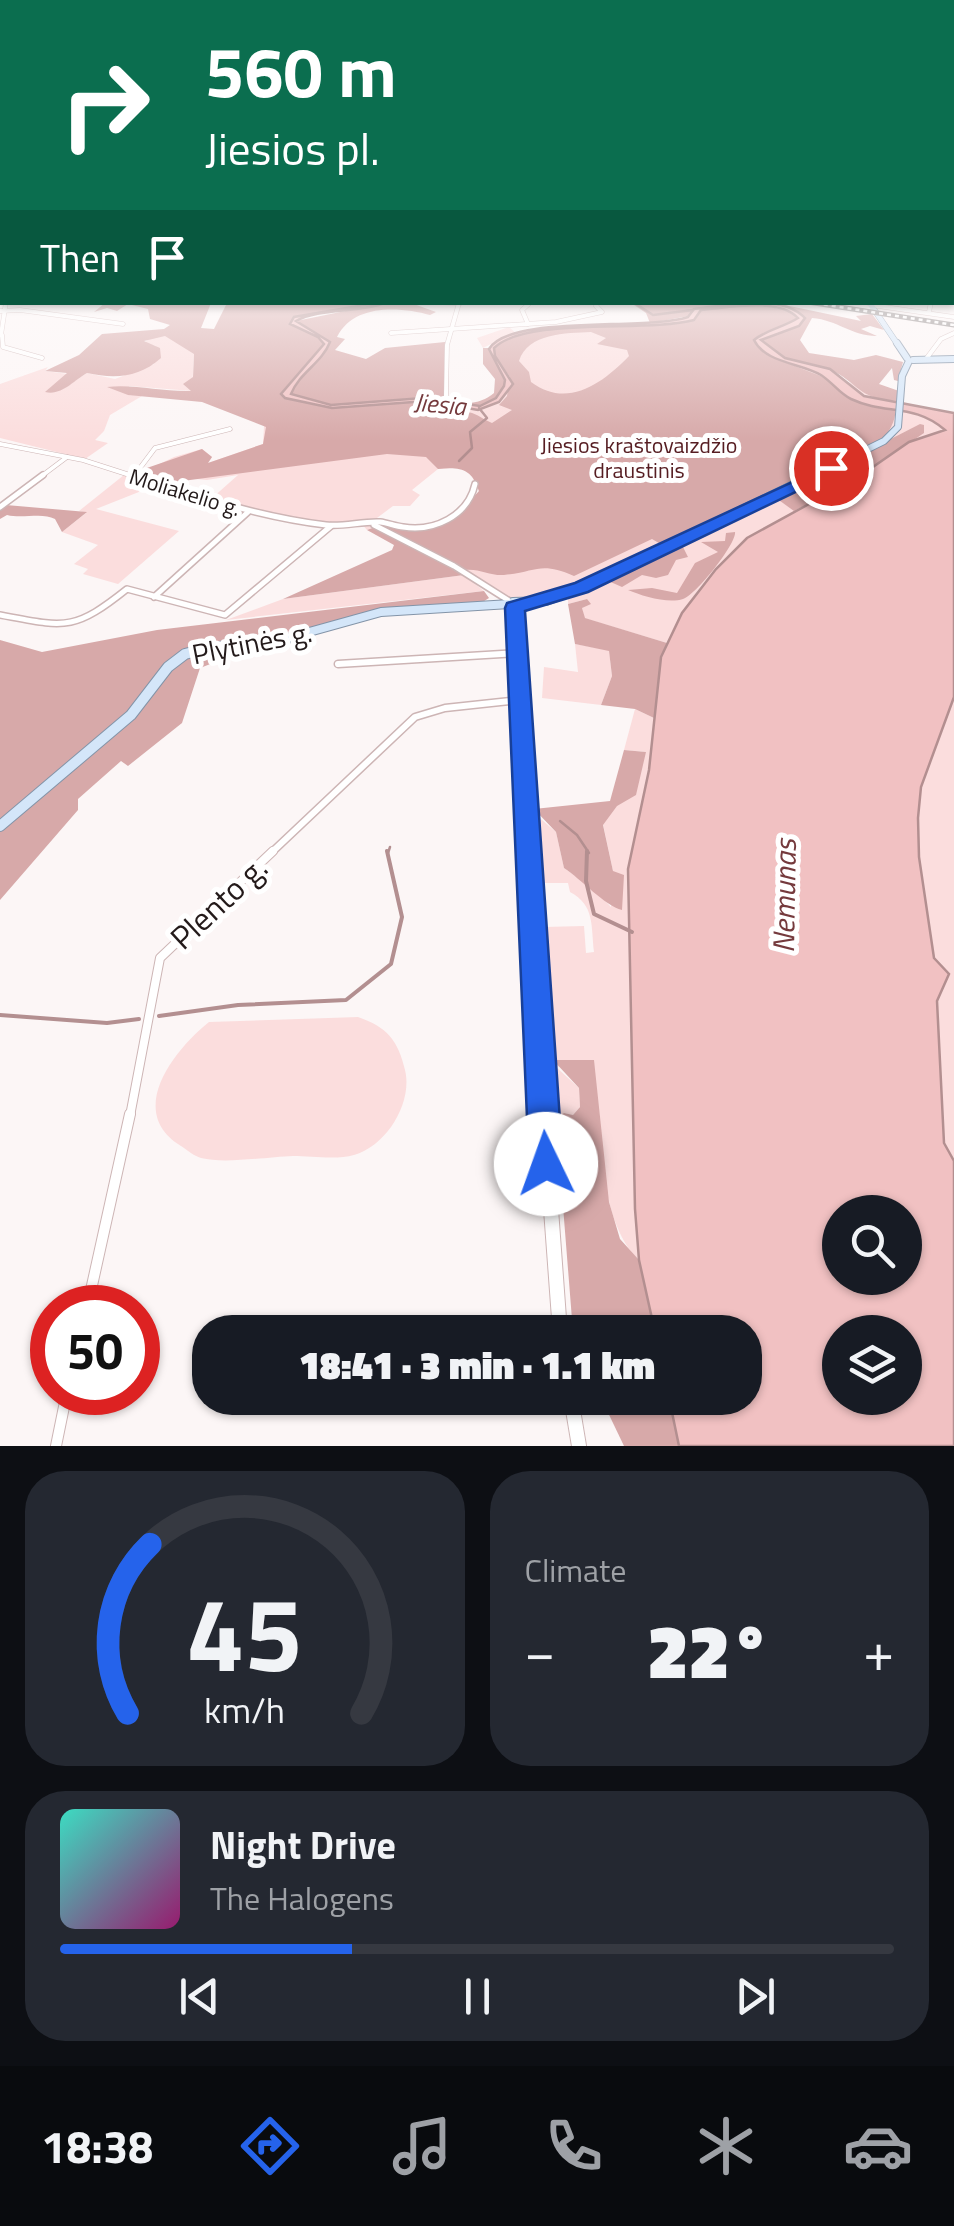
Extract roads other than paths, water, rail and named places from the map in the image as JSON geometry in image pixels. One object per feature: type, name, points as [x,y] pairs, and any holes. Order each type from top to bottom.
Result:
[{"type":"main road","points":[[872,306],[909,361],[954,359]]},
{"type":"main road","name":"Plytinės g.","points":[[0,826],[130,714],[168,668],[185,654],[208,648],[280,643],[382,612],[514,605],[582,588],[893,435],[909,361]]},
{"type":"main road","points":[[514,605],[559,1315]]},
{"type":"main road","points":[[574,1415],[579,1446]]},
{"type":"street","points":[[446,396],[451,332],[460,306]]},
{"type":"street","points":[[526,306],[522,310],[528,324]]},
{"type":"street","points":[[392,333],[564,322],[602,312],[596,306]]},
{"type":"street","points":[[883,306],[954,317]]},
{"type":"street","points":[[929,312],[930,306]]},
{"type":"street","points":[[42,358],[6,349],[1,336],[2,310],[123,324]]},
{"type":"street","points":[[926,358],[941,339],[954,333]]},
{"type":"street","points":[[134,476],[146,455],[156,448],[230,429]]},
{"type":"street","name":"Moliakelio g.","points":[[0,444],[68,456],[248,512],[331,526],[382,522],[419,529],[434,526],[449,520],[472,498],[474,484]]},
{"type":"street","points":[[0,454],[13,445]]},
{"type":"street","points":[[0,507],[68,456]]},
{"type":"street","points":[[153,598],[248,512]]},
{"type":"street","points":[[373,525],[514,605]]},
{"type":"street","points":[[0,614],[72,626],[91,618],[126,589],[211,614],[230,613],[331,526]]},
{"type":"street","points":[[338,664],[517,654]]},
{"type":"street","name":"Plento g.","points":[[93,1285],[160,958],[415,718],[445,708],[520,700]]},
{"type":"street","points":[[56,1446],[62,1415]]},
{"type":"water","points":[[356,306],[370,306],[315,314],[296,321],[330,342],[291,394],[331,405],[423,398],[480,406],[496,398],[504,386],[505,380],[489,349],[502,338],[550,327],[668,321],[688,317],[694,309],[737,306],[701,310],[694,320],[673,324],[559,329],[510,338],[494,348],[513,384],[499,402],[478,410],[427,401],[332,408],[285,398],[281,394],[324,344],[290,324],[294,317]]},
{"type":"water","name":"Nemunas","points":[[769,306],[786,306],[805,318],[799,326],[761,340],[785,358],[830,369],[864,396],[954,413],[954,697],[921,787],[918,818],[919,857],[934,958],[949,974],[937,1001],[944,1143],[954,1161],[954,1446],[679,1446],[673,1415],[762,1415],[762,1315],[651,1315],[639,1260],[628,869],[649,770],[661,657],[682,613],[716,569],[747,538],[860,476],[909,442],[945,430],[922,416],[851,399],[821,375],[759,348],[754,340],[798,318]]},
{"type":"waterway","points":[[640,306],[653,315],[693,310]]},
{"type":"waterway","name":"Jiesia","points":[[459,461],[472,448],[470,432],[487,418],[479,408]]},
{"type":"waterway","points":[[560,821],[577,835],[589,853]]},
{"type":"waterway","points":[[388,853],[390,847]]},
{"type":"waterway","points":[[159,1016],[238,1005],[346,1000],[391,964],[402,917],[387,851]]},
{"type":"waterway","points":[[587,851],[586,881],[594,914],[632,932]]},
{"type":"waterway","points":[[0,1015],[107,1023],[139,1019]]},
{"type":"railway","points":[[836,306],[954,325]]},
{"type":"park label","name":"Jiesios kraštovaizdžio draustinis","points":[[639,458]]}]
